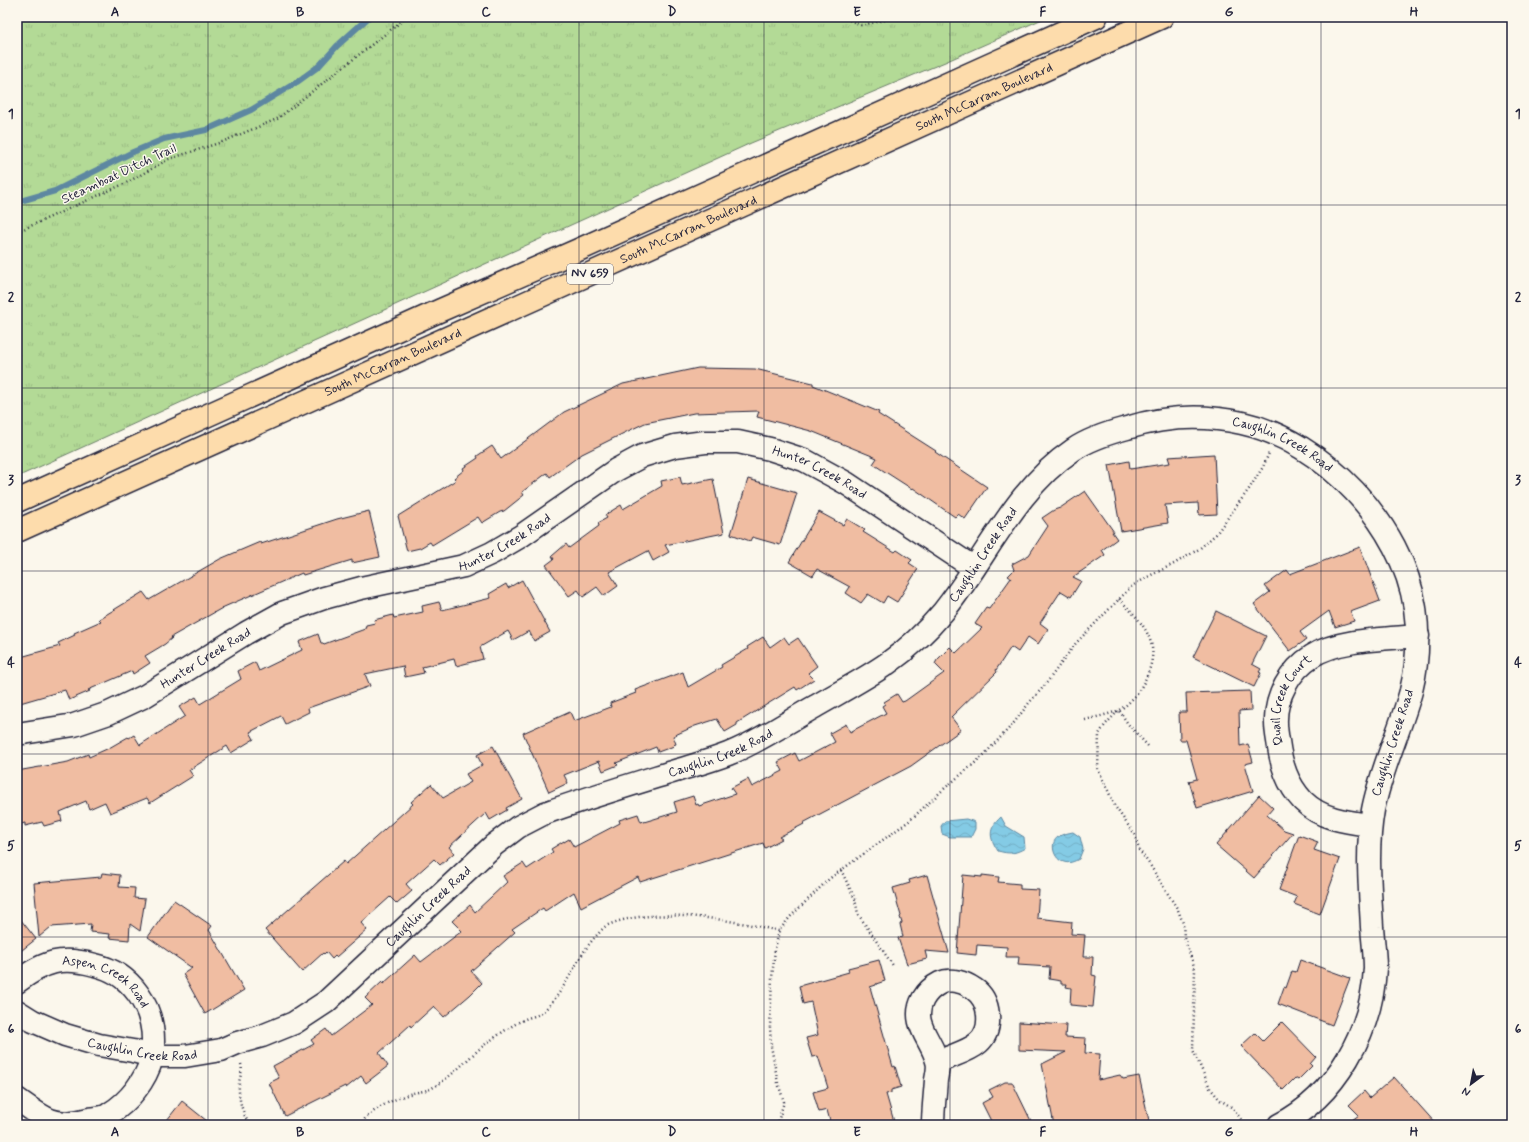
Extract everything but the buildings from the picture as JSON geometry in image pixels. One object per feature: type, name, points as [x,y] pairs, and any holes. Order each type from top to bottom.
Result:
[{"type":"main road","name":"South McCarran Boulevard","points":[[17,501],[1096,17]]},
{"type":"main road","name":"South McCarran Boulevard","points":[[17,531],[1162,17]]},
{"type":"street","name":"Caughlin Creek Road","points":[[17,1011],[33,1021],[65,1036],[99,1045],[153,1056],[192,1054],[221,1050],[294,1023],[326,1002],[494,845],[518,827],[545,813],[730,753],[764,736],[886,664],[917,639],[942,612],[1028,490],[1073,450],[1092,439],[1138,424],[1186,416],[1246,423],[1277,435],[1308,452],[1332,470],[1356,492],[1377,517],[1395,545],[1407,575],[1415,605],[1418,636],[1416,662],[1410,693],[1378,786],[1370,826],[1368,860],[1375,966],[1372,995],[1364,1025],[1352,1052],[1334,1078],[1310,1103],[1279,1125]]},
{"type":"street","name":"Hunter Creek Road","points":[[17,734],[74,724],[108,713],[145,696],[246,633],[282,613],[324,598],[354,590],[464,566],[492,553],[521,536],[616,470],[642,456],[674,446],[705,442],[738,442],[770,449],[804,460],[846,483],[974,568]]},
{"type":"street","name":"Quail Creek Court","points":[[1370,826],[1338,821],[1320,813],[1304,802],[1291,785],[1283,769],[1280,755],[1276,722],[1279,702],[1285,686],[1296,670],[1312,656],[1330,647],[1348,643],[1418,636]]},
{"type":"street","name":"Aspen Creek Road","points":[[17,982],[32,971],[57,962],[70,960],[108,968],[125,978],[140,994],[149,1013],[153,1034],[153,1056]]},
{"type":"street","points":[[17,1099],[51,1120],[72,1123],[108,1115],[124,1103],[137,1089],[147,1072],[153,1056]]},
{"type":"street","points":[[932,1125],[938,1062]]},
{"type":"path","name":"Steamboat Ditch Trail","points":[[17,232],[126,183],[168,159],[222,142],[277,119],[408,17]]},
{"type":"path","points":[[842,17],[861,25],[885,20],[888,17]]},
{"type":"path","points":[[777,1125],[784,1102],[778,1083],[771,1046],[770,1027],[772,978],[775,949],[779,931],[810,897],[829,879],[909,821],[945,788],[982,758],[1013,724],[1045,685],[1076,643],[1132,586],[1199,549],[1216,534],[1263,467],[1277,435]]},
{"type":"path","points":[[1119,599],[1145,627],[1152,645],[1152,662],[1145,681],[1133,699],[1119,710],[1099,734],[1098,769],[1116,808],[1135,835],[1139,850],[1178,910],[1184,937],[1195,969],[1193,1050],[1210,1088],[1220,1100],[1233,1108],[1245,1125]]},
{"type":"path","points":[[1085,720],[1119,710]]},
{"type":"path","points":[[1119,710],[1128,724],[1148,746]]},
{"type":"path","points":[[841,870],[855,899],[858,914],[894,967]]},
{"type":"path","points":[[359,1125],[366,1116],[396,1099],[430,1089],[462,1066],[491,1039],[524,1019],[540,1014],[557,996],[591,941],[605,927],[639,917],[683,917],[705,918],[759,926],[779,931]]},
{"type":"path","points":[[237,1043],[242,1069],[239,1083],[239,1095],[250,1125]]},
{"type":"green space","points":[[17,17],[1047,17],[945,62],[751,143],[17,477]]},
{"type":"water","points":[[1001,817],[1006,826],[1024,837],[1025,848],[1012,853],[998,851],[991,833],[994,825]]},
{"type":"water","points":[[966,819],[975,822],[975,829],[971,837],[950,837],[942,834],[941,826],[945,821]]},
{"type":"water","points":[[1073,832],[1080,837],[1083,849],[1079,859],[1066,863],[1061,861],[1055,855],[1053,847],[1055,840],[1060,836]]},
{"type":"waterway","points":[[17,202],[55,191],[133,152],[164,139],[206,130],[251,110],[297,82],[319,66],[337,46],[369,17]]}]
